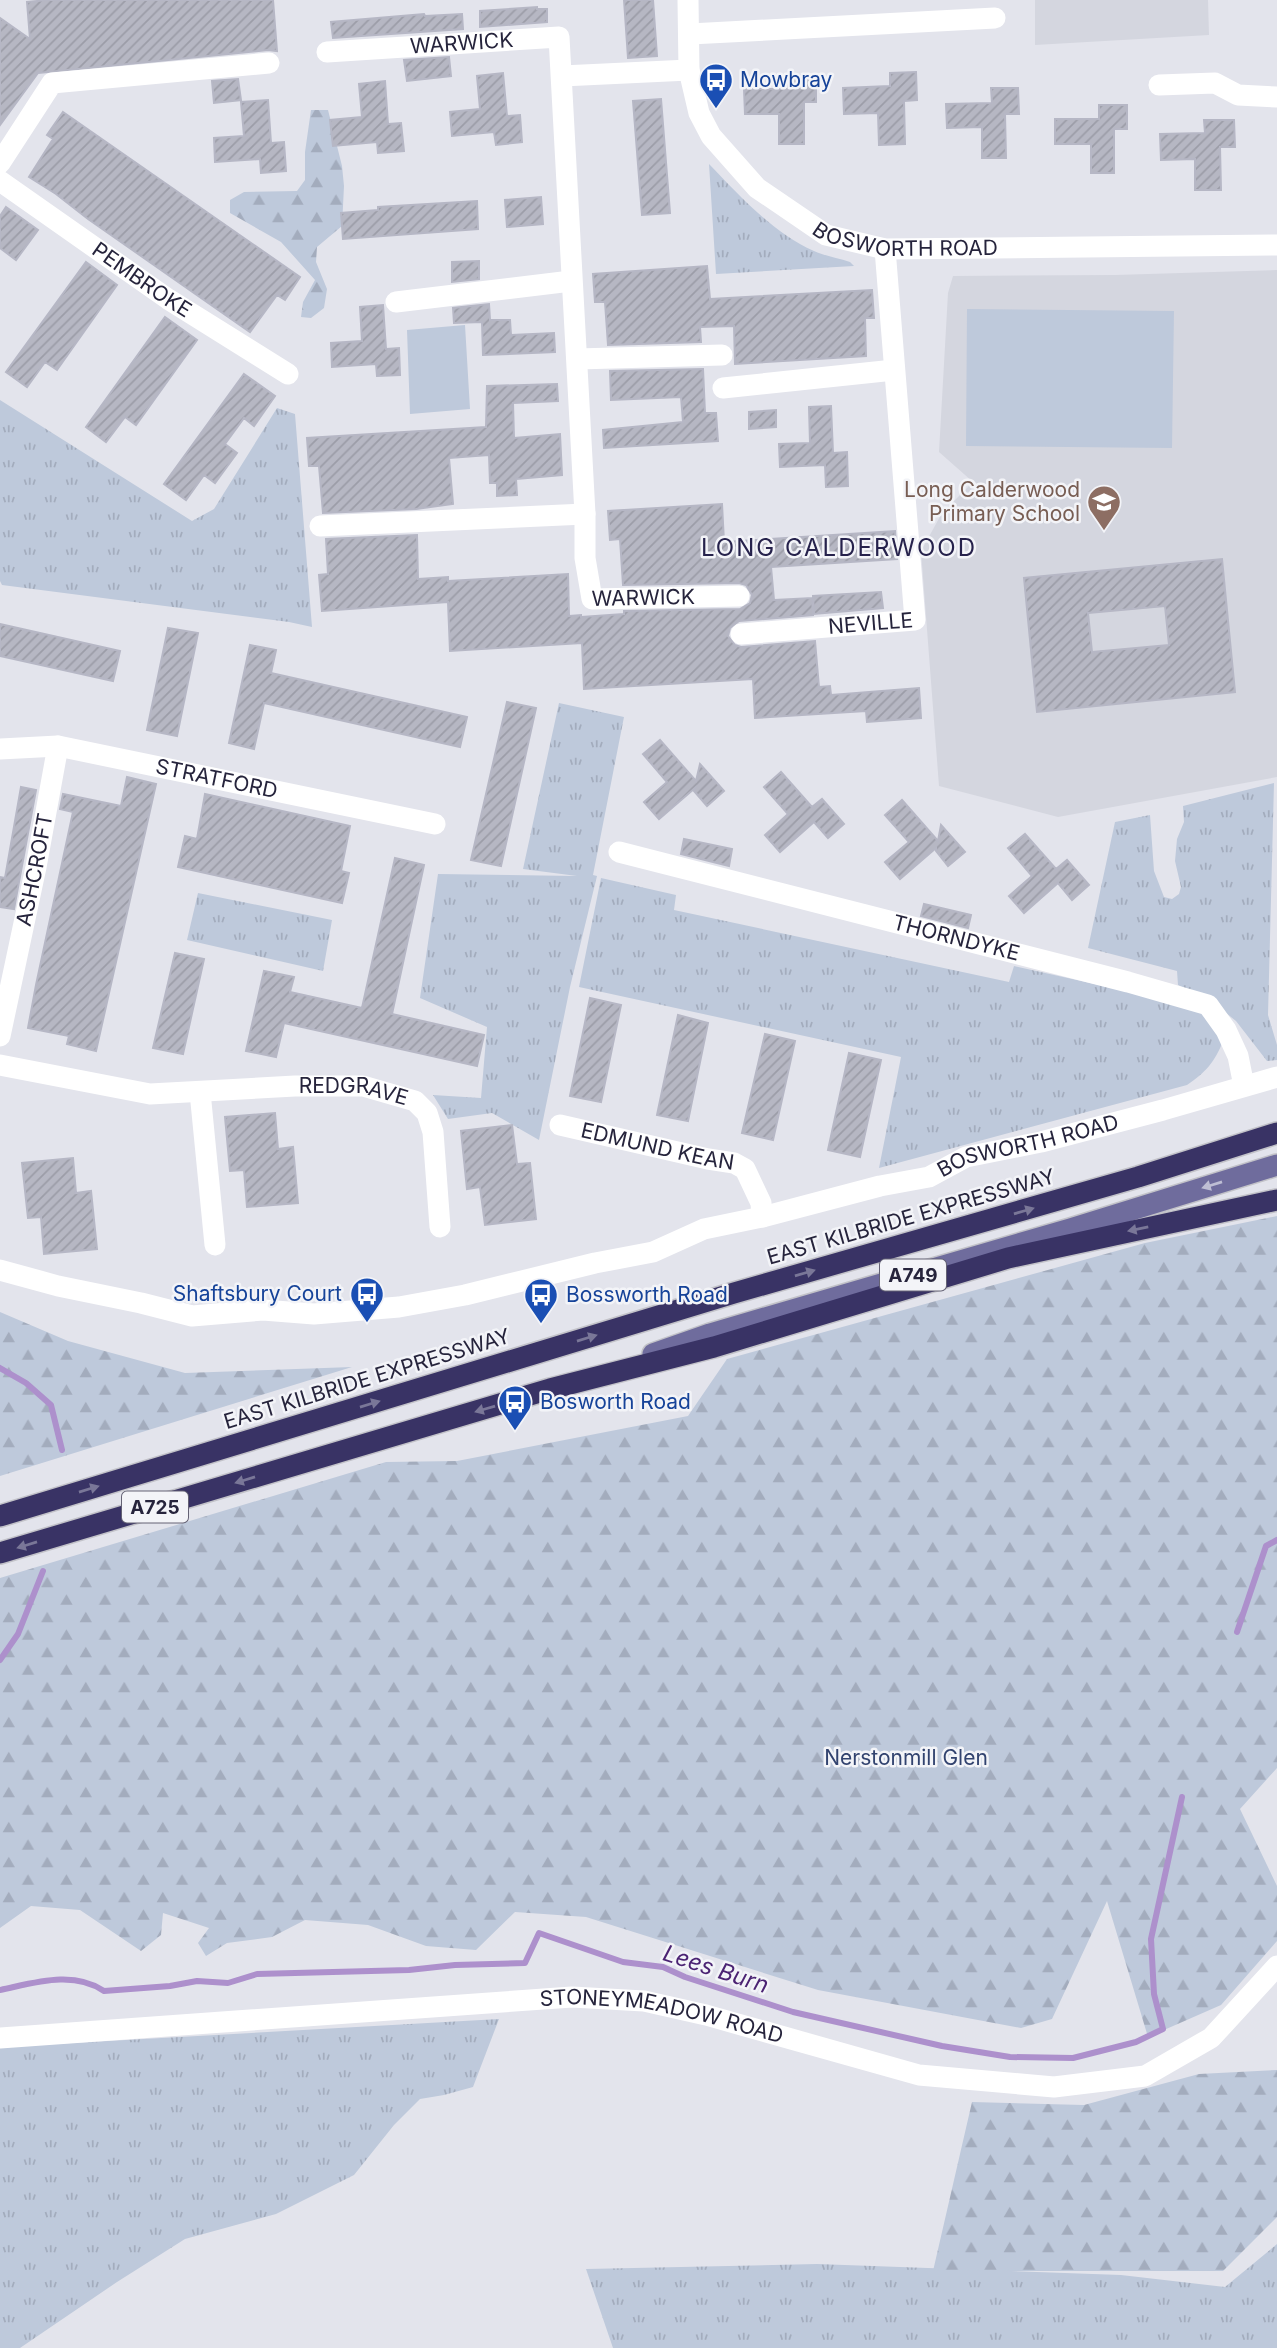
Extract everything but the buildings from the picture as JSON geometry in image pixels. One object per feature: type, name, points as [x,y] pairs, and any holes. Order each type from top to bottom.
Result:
[{"type":"highway","name":"EAST KILBRIDE EXPRESSWAY","points":[[0,1516],[721,1297],[1277,1135]]},
{"type":"highway","name":"A725","points":[[0,1553],[550,1389],[714,1347],[1008,1258],[1277,1200]]},
{"type":"main road","name":"A749","points":[[550,1389],[710,1334],[1070,1229],[1277,1165]]},
{"type":"street","name":"BOSWORTH ROAD","points":[[688,0],[689,70],[699,113],[711,136],[757,188],[826,235],[885,248],[1277,245]]},
{"type":"street","points":[[690,34],[995,18]]},
{"type":"street","name":"WARWICK","points":[[327,52],[559,37],[585,514],[584,558],[592,599],[739,596]]},
{"type":"street","points":[[0,163],[52,83],[270,63]]},
{"type":"street","points":[[562,76],[689,70]]},
{"type":"street","points":[[1159,85],[1215,83],[1238,95],[1277,97]]},
{"type":"street","name":"PEMBROKE","points":[[0,181],[168,299],[288,374]]},
{"type":"street","name":"NEVILLE","points":[[741,634],[915,620],[885,248]]},
{"type":"street","points":[[396,302],[571,281]]},
{"type":"street","points":[[577,359],[722,355]]},
{"type":"street","points":[[723,388],[894,370]]},
{"type":"street","points":[[320,526],[585,514]]},
{"type":"street","name":"STRATFORD","points":[[0,749],[58,746],[435,824]]},
{"type":"street","name":"ASHCROFT","points":[[0,1036],[36,867],[58,746]]},
{"type":"street","name":"THORNDYKE","points":[[619,852],[1128,982],[1208,1005],[1226,1030],[1238,1056],[1244,1086]]},
{"type":"street","name":"REDGRAVE","points":[[0,1065],[149,1094],[295,1086],[363,1086],[415,1101],[427,1112],[433,1132],[440,1227]]},
{"type":"street","name":"BOSWORTH ROAD","points":[[0,1270],[192,1316],[263,1310],[314,1314],[399,1307],[465,1296],[595,1263],[653,1252],[704,1229],[762,1217],[880,1186],[929,1177],[966,1157],[1068,1135],[1277,1077]]},
{"type":"street","points":[[200,1092],[215,1245]]},
{"type":"street","name":"EDMUND KEAN","points":[[560,1125],[733,1163],[745,1169],[761,1203],[762,1217]]},
{"type":"street","name":"STONEYMEADOW ROAD","points":[[0,2038],[584,1998],[644,2001],[706,2015],[919,2075],[1054,2087],[1145,2076],[1211,2039],[1277,1966]]},
{"type":"shaded area","points":[[1035,0],[1208,0],[1209,35],[1035,45]]},
{"type":"shaded area","name":"Long Calderwood Primary School","points":[[1277,270],[1277,777],[1058,817],[939,786],[921,551],[942,513],[973,482],[939,452],[948,293],[953,276]]},
{"type":"green space","points":[[311,110],[328,110],[342,166],[344,186],[342,226],[317,247],[316,262],[327,289],[324,308],[311,318],[301,317],[303,302],[315,280],[281,242],[230,213],[230,200],[244,192],[297,191],[305,180],[305,152]]},
{"type":"green space","points":[[709,164],[757,212],[784,234],[814,251],[850,262],[854,266],[716,274]]},
{"type":"green space","points":[[967,309],[1174,311],[1172,448],[966,446]]},
{"type":"green space","points":[[465,325],[470,409],[410,414],[407,330]]},
{"type":"green space","points":[[0,400],[192,521],[214,509],[277,408],[295,414],[312,627],[2,585]]},
{"type":"green space","points":[[559,703],[624,717],[593,875],[597,876],[570,987],[539,1140],[492,1113],[448,1119],[433,1095],[481,1098],[487,1027],[420,998],[438,874],[577,876],[523,869]]},
{"type":"green space","points":[[1274,783],[1268,1015],[1277,1045],[1277,1060],[1267,1061],[1236,1021],[1211,1001],[1178,985],[1177,971],[1088,948],[1115,822],[1150,815],[1154,871],[1164,897],[1172,899],[1179,894],[1181,887],[1175,861],[1177,839],[1184,822],[1183,806]]},
{"type":"green space","points":[[601,878],[676,895],[674,910],[1009,982],[1014,966],[1189,1005],[1207,1017],[1223,1041],[1209,1066],[1187,1085],[879,1168],[901,1057],[579,987]]},
{"type":"green space","points":[[198,893],[332,920],[323,971],[187,940]]},
{"type":"green space","name":"Nerstonmill Glen","points":[[1277,1216],[1277,1768],[1240,1809],[1277,1886],[1277,1941],[1221,2005],[1148,2037],[1107,1901],[1052,2019],[1021,2028],[818,1990],[586,1917],[515,1912],[476,1950],[426,1946],[368,1925],[305,1920],[272,1937],[227,1943],[206,1956],[198,1943],[209,1928],[163,1913],[161,1935],[141,1951],[80,1910],[31,1906],[0,1928],[0,1578],[386,1462],[457,1461],[688,1416],[727,1359],[1145,1243]]},
{"type":"green space","points":[[0,1312],[68,1341],[185,1373],[352,1367],[0,1476]]},
{"type":"green space","points":[[499,2019],[473,2087],[420,2099],[394,2125],[354,2175],[276,2214],[185,2239],[20,2348],[0,2348],[0,2047]]},
{"type":"green space","points":[[1277,2070],[1277,2217],[1223,2271],[933,2271],[972,2102],[1084,2105],[1199,2074]]},
{"type":"green space","points":[[1277,2244],[1277,2348],[613,2348],[586,2269],[817,2264],[1121,2275],[1225,2287]]},
{"type":"waterway","points":[[0,1368],[26,1383],[51,1405],[62,1450]]},
{"type":"waterway","name":"Lees Burn","points":[[1237,1632],[1266,1546],[1277,1540]]},
{"type":"waterway","points":[[0,1660],[18,1634],[43,1571]]},
{"type":"waterway","name":"Lees Burn","points":[[0,1990],[53,1980],[79,1981],[104,1991],[197,1981],[228,1983],[257,1974],[409,1970],[455,1965],[525,1963],[539,1933],[623,1962],[663,1967],[685,1977],[793,2012],[942,2046],[1010,2057],[1073,2058],[1136,2042],[1163,2029],[1154,1994],[1151,1939],[1182,1797]]},
{"type":"place","name":"Mowbray","points":[[716,110]]},
{"type":"place","name":"Long Calderwood Primary School","points":[[1104,532]]},
{"type":"place","name":"Shaftsbury Court","points":[[367,1324]]},
{"type":"place","name":"Bossworth Road","points":[[541,1325]]},
{"type":"place","name":"Bosworth Road","points":[[515,1432]]},
{"type":"district","name":"LONG CALDERWOOD","points":[[839,548]]}]
